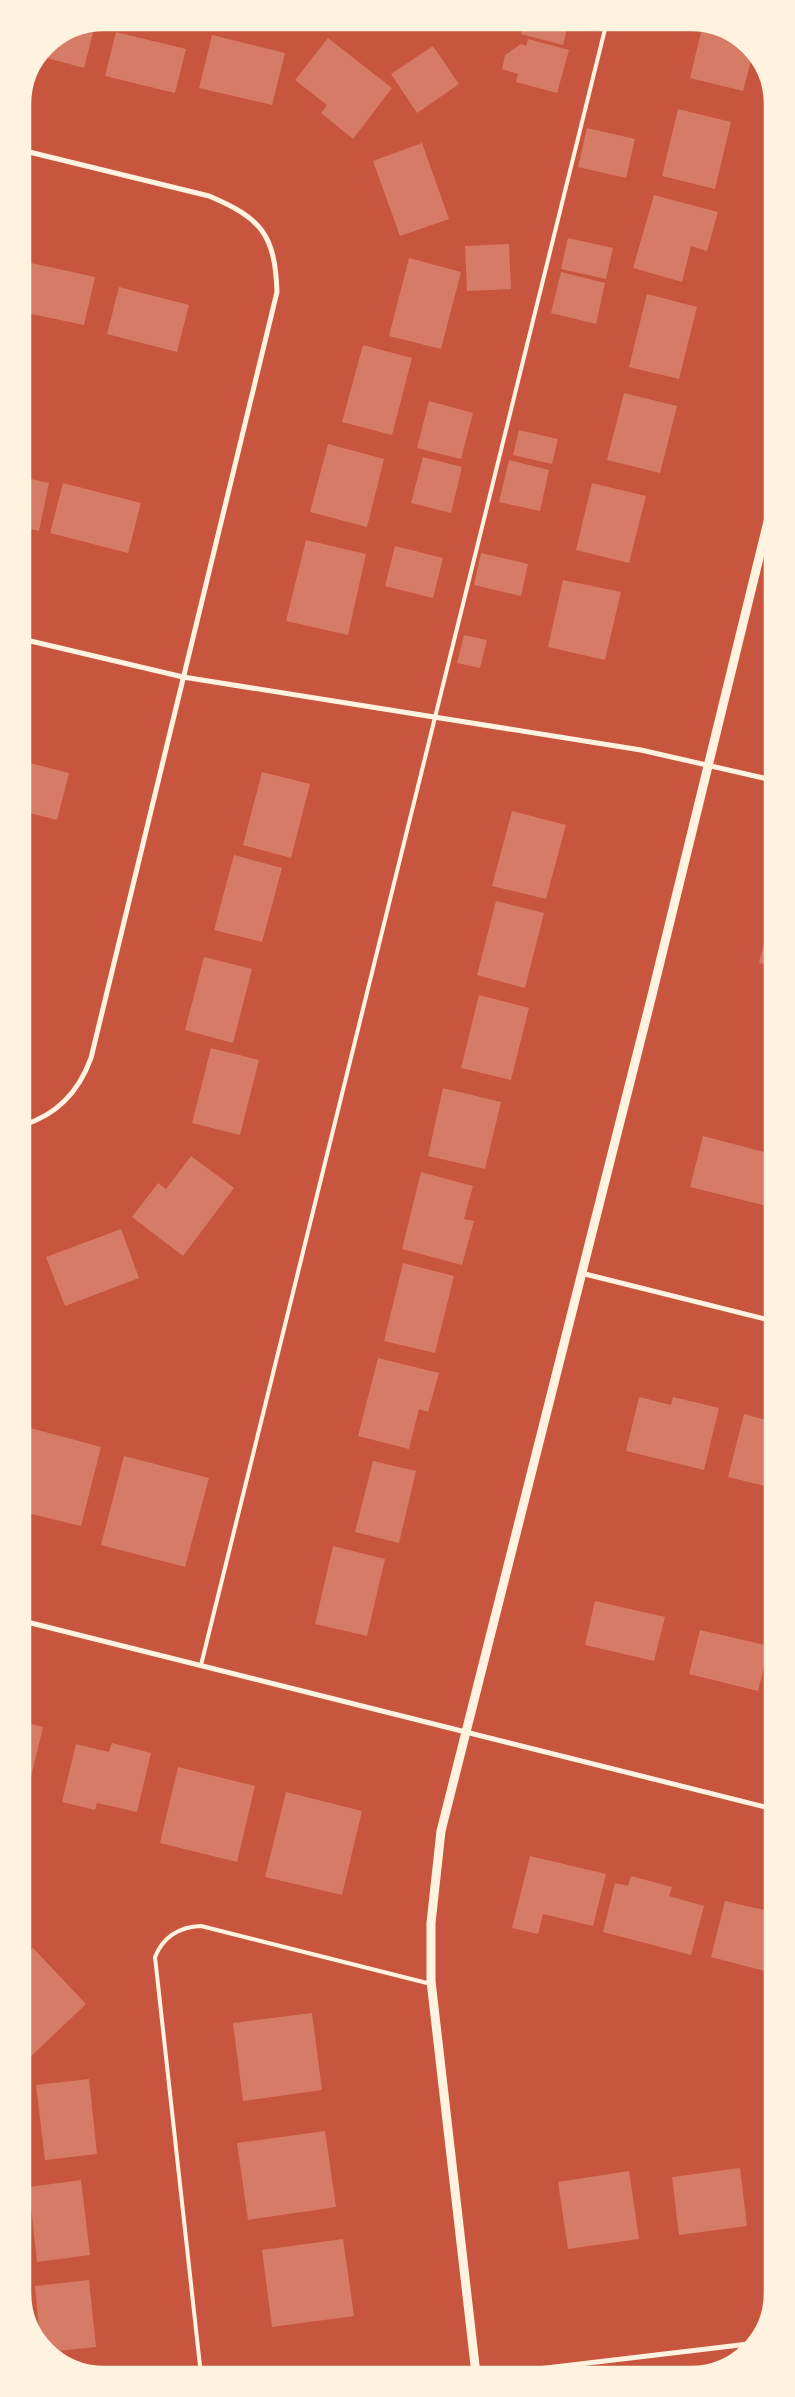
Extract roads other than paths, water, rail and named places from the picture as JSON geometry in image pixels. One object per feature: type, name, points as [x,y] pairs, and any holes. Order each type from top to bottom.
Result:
[{"type":"street","points":[[30,152],[209,196],[237,208],[254,220],[270,246],[274,259],[277,292],[93,1049],[84,1078],[63,1104],[30,1122]]},
{"type":"street","points":[[475,2367],[431,1984],[431,1923],[440,1831],[765,533]]},
{"type":"street","points":[[30,641],[183,677],[642,750],[765,778]]},
{"type":"street","points":[[581,1273],[765,1319]]},
{"type":"street","points":[[30,1623],[765,1807]]},
{"type":"street","points":[[554,2367],[743,2345]]},
{"type":"lane","points":[[201,1666],[604,30]]},
{"type":"lane","points":[[200,2367],[155,1957],[159,1946],[172,1934],[190,1926],[201,1926],[431,1984]]}]
